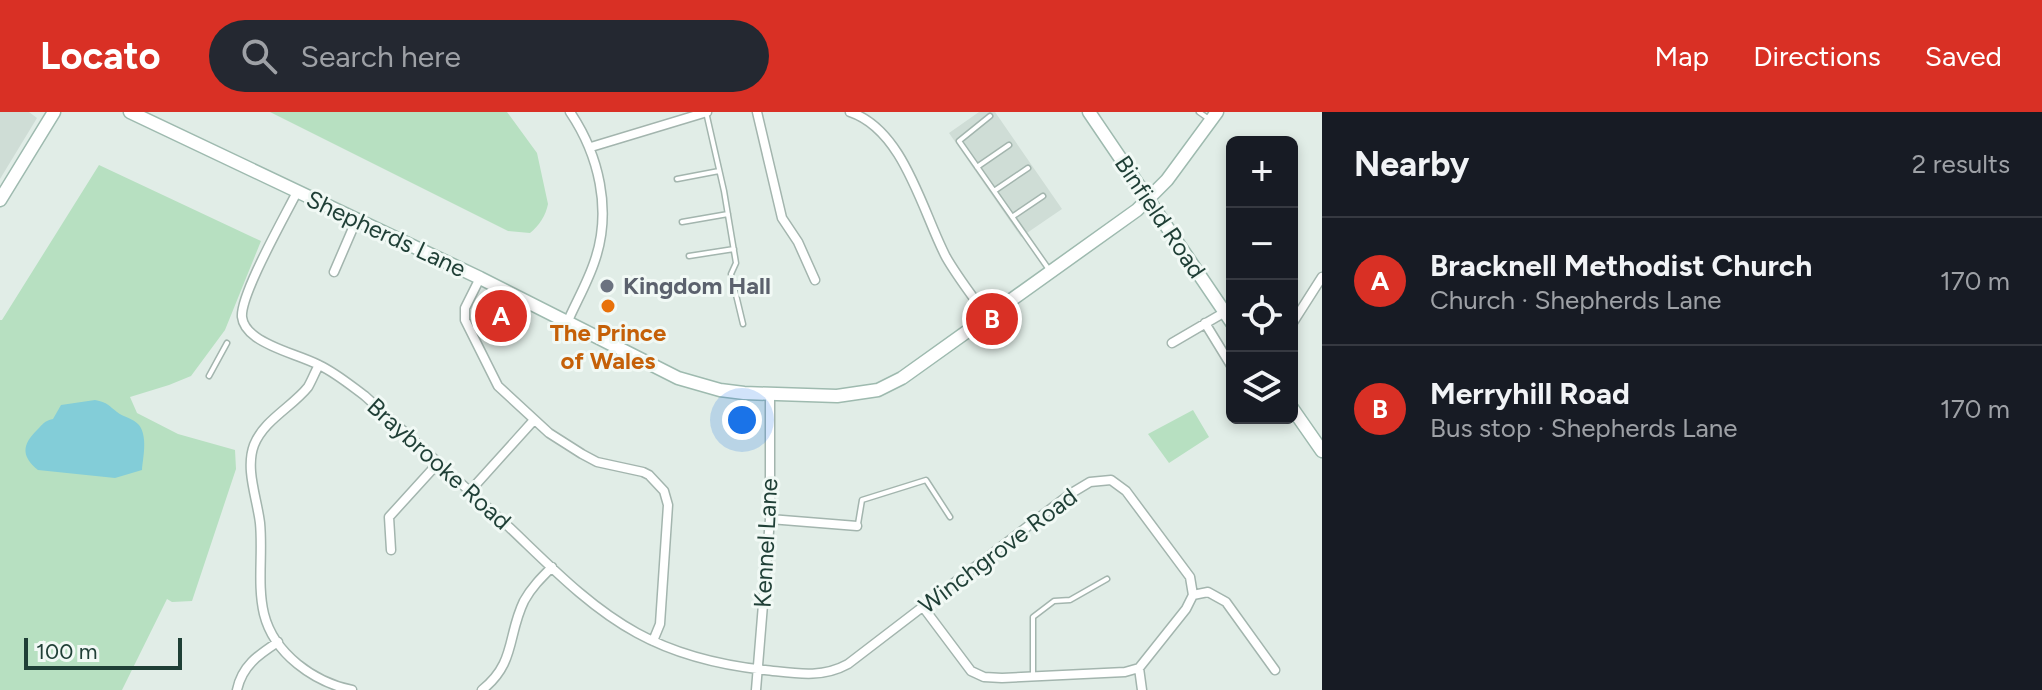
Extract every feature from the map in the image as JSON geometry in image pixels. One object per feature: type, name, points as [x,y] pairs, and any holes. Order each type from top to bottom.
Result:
[{"type":"street","points":[[0,200],[53,112]]},
{"type":"street","name":"Shepherds Lane","points":[[130,112],[480,278],[678,378],[720,390],[770,395],[837,396],[878,390],[916,370],[1115,227],[1167,180],[1214,116]]},
{"type":"street","points":[[567,323],[596,259],[601,230],[600,186],[591,147],[570,112]]},
{"type":"street","points":[[591,147],[707,112]]},
{"type":"street","points":[[757,112],[782,218],[798,242],[815,280]]},
{"type":"street","points":[[850,112],[868,120],[886,139],[915,185],[947,258],[988,318]]},
{"type":"street","name":"Binfield Road","points":[[1089,112],[1226,314]]},
{"type":"street","name":"Braybrooke Road","points":[[297,192],[250,286],[242,315],[244,325],[255,337],[319,365],[365,396],[607,615],[653,641],[710,662],[758,669]]},
{"type":"street","points":[[334,272],[356,221]]},
{"type":"street","points":[[1298,315],[1322,277]]},
{"type":"street","points":[[480,278],[465,308],[467,326],[498,386],[565,444],[592,460],[643,472],[664,491],[668,505],[660,624],[653,641]]},
{"type":"street","points":[[1172,343],[1205,323],[1226,318]]},
{"type":"street","points":[[1205,323],[1226,357]]},
{"type":"street","points":[[319,365],[308,386],[273,414],[254,446],[251,463],[260,527],[262,605],[278,642],[293,659],[312,674],[333,685],[352,690]]},
{"type":"street","name":"Kennel Lane","points":[[756,690],[770,519],[770,395]]},
{"type":"street","points":[[1298,417],[1322,451]]},
{"type":"street","points":[[470,491],[534,420]]},
{"type":"street","points":[[391,550],[389,517],[439,462]]},
{"type":"street","name":"Winchgrove Road","points":[[758,669],[807,675],[833,671],[848,664],[1070,494],[1090,482],[1111,480],[1126,491],[1190,577],[1193,595]]},
{"type":"street","points":[[770,519],[857,526]]},
{"type":"street","points":[[482,690],[504,665],[514,626],[531,589],[552,567]]},
{"type":"street","points":[[923,607],[971,671],[984,677],[1033,677],[1125,672],[1139,668],[1186,609],[1193,595],[1208,592],[1226,602],[1275,670]]},
{"type":"street","points":[[237,690],[249,664],[278,642]]},
{"type":"street","points":[[1139,668],[1142,690]]},
{"type":"lane","points":[[707,112],[734,249],[736,263],[731,274],[743,324]]},
{"type":"lane","points":[[1199,112],[1214,116]]},
{"type":"lane","points":[[990,116],[959,141],[1052,272]]},
{"type":"lane","points":[[977,167],[1009,145]]},
{"type":"lane","points":[[994,191],[1028,168]]},
{"type":"lane","points":[[677,179],[719,171]]},
{"type":"lane","points":[[1012,217],[1043,196]]},
{"type":"lane","points":[[682,222],[728,214]]},
{"type":"lane","points":[[689,256],[734,249]]},
{"type":"lane","points":[[209,376],[227,343]]},
{"type":"lane","points":[[857,526],[862,500],[926,480],[950,517]]},
{"type":"lane","points":[[1033,677],[1033,617],[1054,601],[1070,600],[1107,579]]},
{"type":"shaded area","points":[[0,112],[29,112],[37,118],[0,179]]},
{"type":"shaded area","points":[[979,112],[995,112],[1062,209],[1021,237],[949,133]]},
{"type":"green space","points":[[270,112],[507,112],[537,153],[548,204],[546,212],[530,233],[508,231]]},
{"type":"green space","points":[[99,165],[261,241],[225,330],[191,376],[130,397],[137,413],[178,434],[235,450],[236,469],[192,601],[172,602],[167,599],[122,690],[0,690],[0,320]]},
{"type":"green space","points":[[1193,410],[1209,437],[1169,463],[1148,434]]},
{"type":"water","points":[[95,400],[107,404],[139,425],[144,441],[142,470],[115,478],[38,470],[26,455],[26,446],[32,435],[53,419],[61,405]]},
{"type":"place","name":"Kingdom Hall","points":[[607,286]]},
{"type":"place","name":"The Prince of Wales","points":[[608,306]]},
{"type":"place","name":"Bracknell Methodist Church","points":[[501,316]]},
{"type":"place","name":"Merryhill Road","points":[[992,319]]}]
